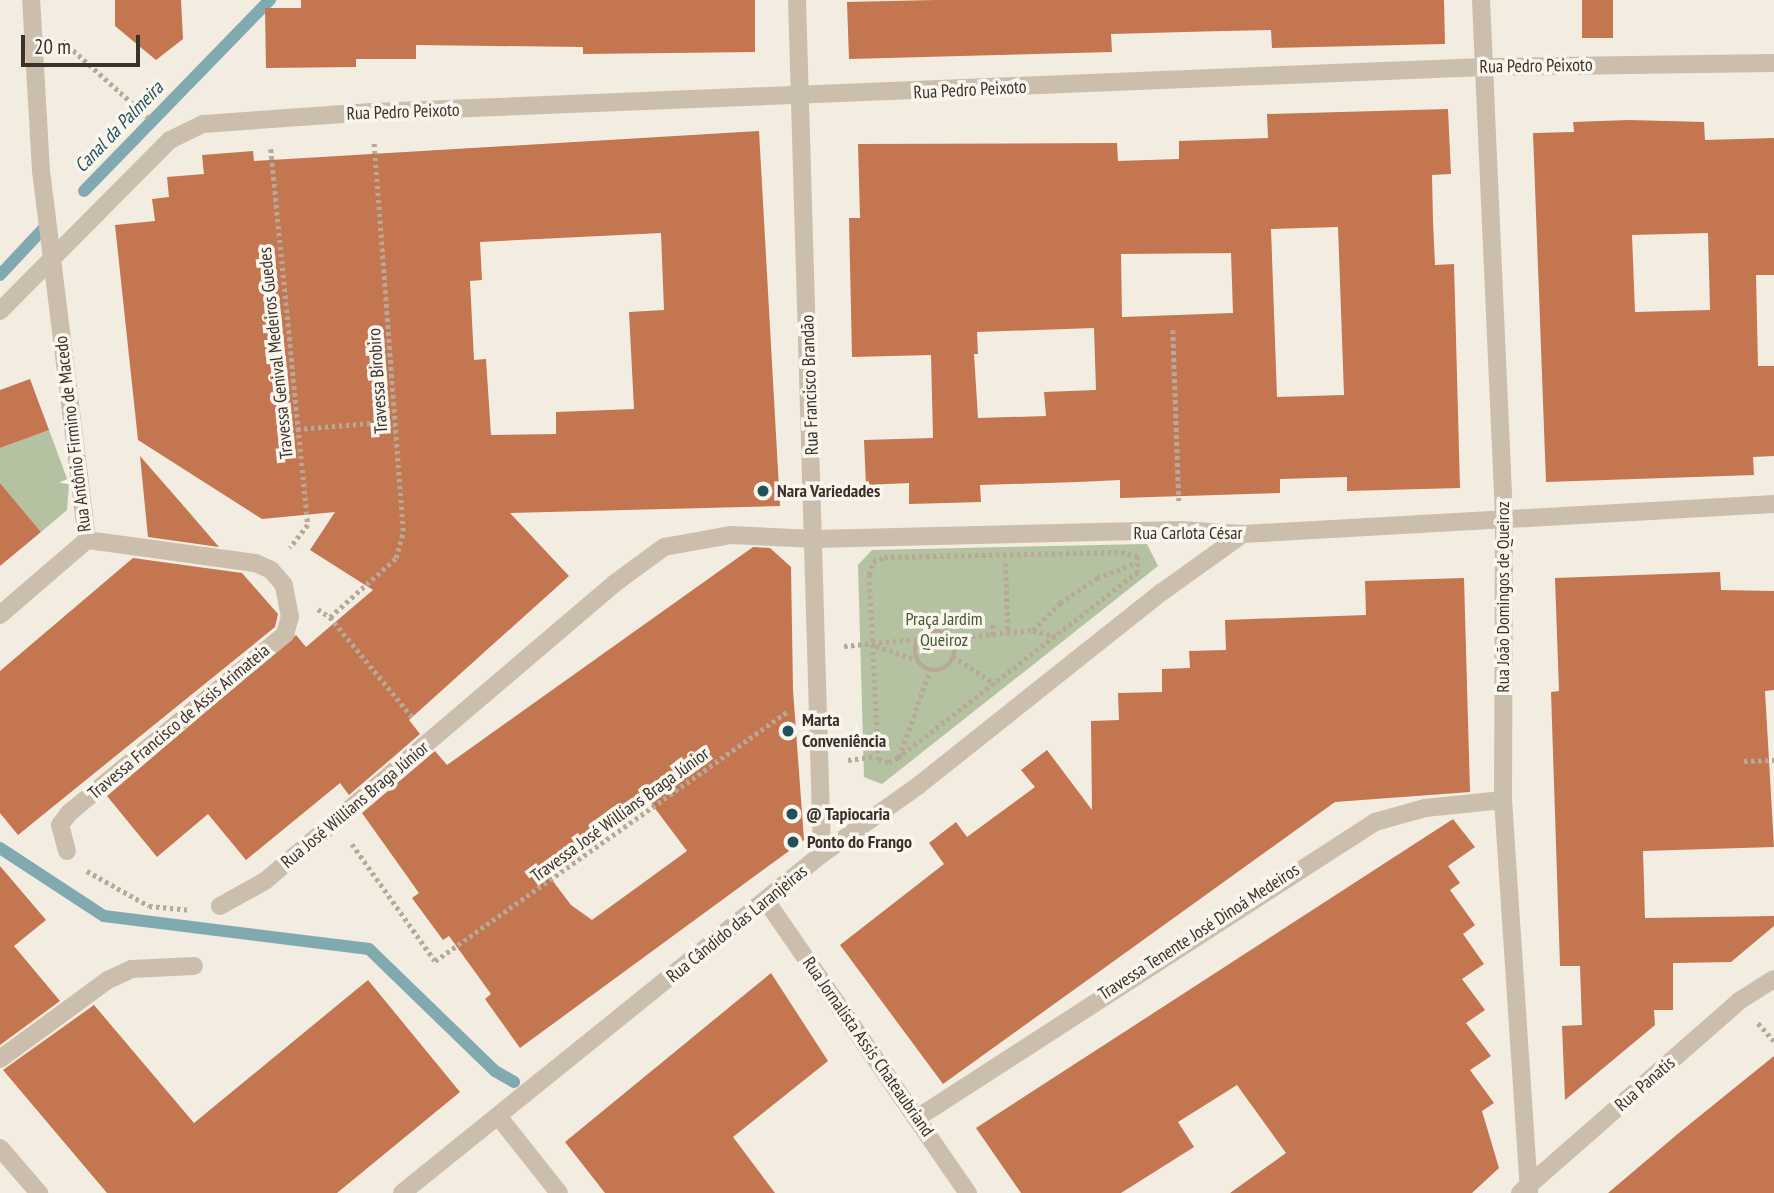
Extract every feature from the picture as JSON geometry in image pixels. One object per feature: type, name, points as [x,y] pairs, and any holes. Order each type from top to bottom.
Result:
[{"type":"street","name":"Rua Francisco Brandão","points":[[797,0],[816,539],[822,854]]},
{"type":"street","name":"Rua João Domingos de Queiroz","points":[[1481,0],[1504,516],[1503,800],[1524,1191]]},
{"type":"street","name":"Rua Antônio Firmino de Macedo","points":[[0,615],[87,540],[41,171],[30,6]]},
{"type":"street","name":"Rua Pedro Peixoto","points":[[51,251],[170,140],[204,124],[372,112],[801,97],[1484,67],[1774,63]]},
{"type":"street","points":[[0,311],[51,251]]},
{"type":"street","name":"Rua Carlota César","points":[[615,583],[655,552],[687,539],[730,535],[816,539],[1180,530],[1244,534],[1504,516],[1774,504]]},
{"type":"street","name":"Rua Cândido das Laranjeiras","points":[[402,1193],[767,902],[822,854],[1026,702],[1244,534]]},
{"type":"street","points":[[87,540],[233,556],[271,570],[290,600]]},
{"type":"street","name":"Rua José Willians Braga Júnior","points":[[220,906],[265,881],[615,583]]},
{"type":"street","name":"Travessa Francisco de Assis Arimateia","points":[[67,851],[60,825],[69,813],[285,634],[290,600]]},
{"type":"street","name":"Travessa Tenente José Dinoá Medeiros","points":[[917,1118],[1375,822],[1425,808],[1503,800]]},
{"type":"street","name":"Rua Jornalista Assis Chateaubriand","points":[[767,902],[968,1193]]},
{"type":"street","points":[[0,1059],[108,980],[132,969],[194,966]]},
{"type":"street","name":"Rua Panatis","points":[[1524,1191],[1740,1001],[1774,979]]},
{"type":"street","points":[[498,1116],[559,1193]]},
{"type":"street","points":[[0,1148],[39,1193]]},
{"type":"path","points":[[30,6],[126,92]]},
{"type":"path","name":"Travessa Birobiro","points":[[330,617],[396,558],[402,531],[372,112]]},
{"type":"path","name":"Travessa Genival Medeiros Guedes","points":[[268,119],[308,526],[271,570]]},
{"type":"path","points":[[1033,630],[1060,603],[1097,578],[1140,560],[1180,530],[1173,330]]},
{"type":"path","points":[[297,429],[395,421]]},
{"type":"path","points":[[1005,535],[1008,635]]},
{"type":"path","points":[[1124,552],[1140,560],[1138,572],[898,758],[888,763],[875,756],[869,575],[877,559],[1124,552]]},
{"type":"path","points":[[290,600],[330,617],[416,722],[442,731]]},
{"type":"path","points":[[993,625],[993,636]]},
{"type":"path","points":[[872,645],[918,639],[938,631],[951,638],[1008,635],[1033,630],[1090,651]]},
{"type":"path","points":[[872,645],[917,660],[930,670],[942,669],[953,656],[951,638]]},
{"type":"path","points":[[917,660],[918,639]]},
{"type":"path","points":[[953,656],[1026,702]]},
{"type":"path","points":[[898,758],[930,670]]},
{"type":"path","name":"Travessa José Willians Braga Júnior","points":[[336,821],[435,961],[820,688]]},
{"type":"path","points":[[1744,761],[1774,760]]},
{"type":"path","points":[[67,851],[115,891],[149,906],[183,911],[220,906]]},
{"type":"green space","points":[[49,430],[69,484],[67,510],[41,532],[0,483],[0,448]]},
{"type":"green space","name":"Praça Jardim Queiroz","points":[[1147,544],[1158,566],[882,784],[864,777],[858,565],[872,550]]},
{"type":"building","points":[[115,0],[181,0],[183,39],[156,60],[115,26]]},
{"type":"building","points":[[301,0],[755,0],[755,52],[583,54],[583,47],[416,45],[416,59],[356,59],[356,67],[266,68],[265,8],[301,8]]},
{"type":"building","points":[[1444,0],[1445,44],[1272,48],[1271,30],[1223,31],[1111,34],[1112,52],[849,59],[847,2]]},
{"type":"building","points":[[1582,0],[1613,0],[1613,38],[1582,38]]},
{"type":"building","points":[[1448,109],[1451,174],[1432,175],[1433,222],[1435,265],[1454,264],[1460,488],[1347,491],[1347,477],[1280,479],[1280,493],[1120,498],[1120,480],[980,485],[981,502],[909,504],[909,483],[866,485],[864,440],[933,438],[931,355],[852,357],[849,218],[860,218],[858,144],[1117,143],[1118,161],[1179,159],[1179,141],[1268,138],[1267,114]],"holes":[[[1338,227],[1344,395],[1277,397],[1271,229]],[[1231,253],[1233,313],[1122,317],[1121,254]],[[1094,328],[1096,390],[1044,392],[1046,416],[978,418],[974,354],[978,354],[977,332]]]},
{"type":"building","points":[[1573,122],[1704,122],[1705,140],[1774,138],[1774,275],[1756,275],[1758,366],[1774,366],[1774,456],[1753,457],[1754,475],[1546,482],[1533,133],[1574,132]],"holes":[[[1708,233],[1710,310],[1635,312],[1632,235]]]},
{"type":"building","points":[[759,131],[780,506],[510,513],[569,576],[409,720],[420,734],[349,795],[340,783],[246,860],[208,814],[157,857],[107,796],[296,635],[306,647],[373,590],[310,550],[335,512],[262,519],[138,440],[115,225],[155,221],[152,199],[169,197],[167,177],[204,174],[202,155],[253,151],[254,161]],"holes":[[[661,233],[664,310],[629,312],[634,409],[556,412],[556,434],[491,435],[486,359],[474,360],[470,281],[482,280],[480,242]]]},
{"type":"building","points":[[30,379],[49,430],[0,448],[0,390]]},
{"type":"building","points":[[140,456],[181,503],[219,547],[148,537]]},
{"type":"building","points":[[0,483],[41,532],[0,566]]},
{"type":"building","points":[[753,547],[770,548],[791,567],[793,690],[804,840],[520,1048],[485,999],[491,994],[449,936],[443,940],[412,898],[419,893],[362,813],[435,751],[447,765]],"holes":[[[645,795],[687,851],[592,920],[571,905],[543,868]]]},
{"type":"building","points":[[133,558],[242,573],[278,614],[275,627],[18,835],[0,813],[0,671]]},
{"type":"building","points":[[1720,572],[1721,590],[1774,591],[1774,690],[1765,691],[1774,847],[1643,851],[1645,918],[1774,916],[1774,926],[1731,962],[1673,963],[1673,1010],[1654,1010],[1655,1025],[1565,1100],[1562,1026],[1582,1025],[1580,966],[1560,966],[1551,692],[1559,691],[1555,578]]},
{"type":"building","points":[[1464,578],[1470,792],[1335,802],[943,1084],[840,945],[944,864],[929,843],[956,822],[967,837],[1035,787],[1021,770],[1047,750],[1092,810],[1091,721],[1119,720],[1118,693],[1162,692],[1162,669],[1190,668],[1189,651],[1226,650],[1225,620],[1366,615],[1365,581]]},
{"type":"building","points":[[1453,819],[1475,847],[1448,866],[1460,883],[1450,890],[1475,925],[1463,934],[1484,964],[1462,979],[1485,1010],[1466,1023],[1491,1056],[1470,1070],[1494,1103],[1482,1111],[1499,1168],[1472,1193],[1230,1193],[1286,1153],[1237,1085],[1178,1122],[1194,1147],[1121,1193],[1021,1193],[976,1128]]},
{"type":"building","points":[[0,866],[46,920],[14,946],[60,1001],[0,1045]]},
{"type":"building","points":[[771,973],[828,1061],[733,1137],[775,1193],[605,1193],[565,1142]]},
{"type":"building","points":[[368,980],[460,1092],[337,1193],[107,1193],[3,1070],[94,1005],[194,1123]]},
{"type":"building","points":[[1774,1056],[1774,1193],[1608,1193],[1680,1132]]},
{"type":"waterway","name":"Canal da Palmeira","points":[[84,191],[270,0]]},
{"type":"waterway","name":"Canal da Palmeira","points":[[0,275],[43,229]]},
{"type":"waterway","points":[[0,848],[104,916],[369,949],[495,1071],[514,1082]]},
{"type":"place","name":"Nara Variedades","points":[[763,491]]},
{"type":"place","name":"Marta Conveniência","points":[[788,731]]},
{"type":"place","name":"@ Tapiocaria","points":[[792,814]]},
{"type":"place","name":"Ponto do Frango","points":[[793,842]]}]
